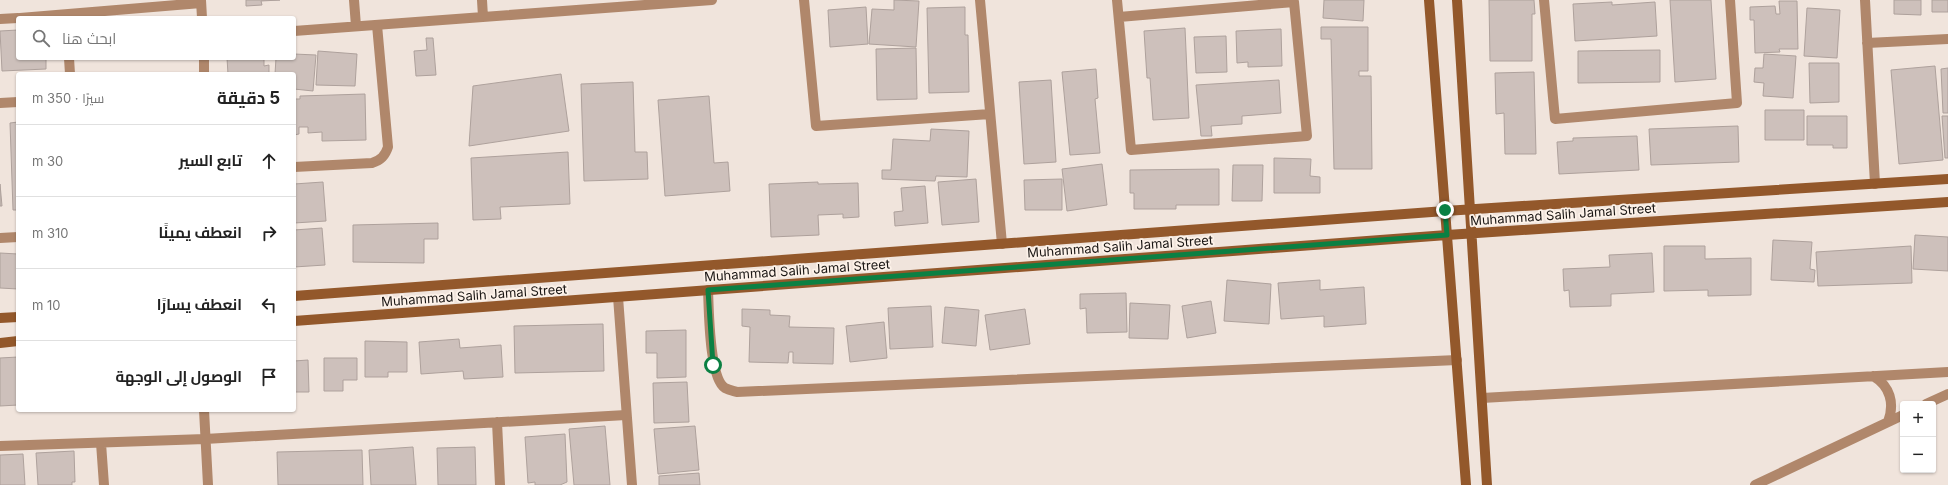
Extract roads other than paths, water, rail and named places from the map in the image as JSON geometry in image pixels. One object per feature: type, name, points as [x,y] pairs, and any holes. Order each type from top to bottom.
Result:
[{"type":"street","points":[[354,0],[356,26]]},
{"type":"street","points":[[482,0],[482,17]]},
{"type":"street","points":[[296,31],[712,0]]},
{"type":"street","points":[[804,0],[816,126],[990,114]]},
{"type":"street","points":[[980,0],[1002,244]]},
{"type":"street","points":[[1117,0],[1131,150],[1308,136],[1294,2],[1119,17]]},
{"type":"street","points":[[1430,0],[1466,485]]},
{"type":"street","points":[[1457,0],[1487,485]]},
{"type":"street","points":[[1544,0],[1555,119],[1737,104],[1730,0]]},
{"type":"street","points":[[1865,0],[1875,184]]},
{"type":"street","points":[[75,16],[201,1],[202,16]]},
{"type":"street","points":[[0,19],[16,18]]},
{"type":"street","points":[[296,167],[372,163],[378,161],[386,152],[388,147],[377,25]]},
{"type":"street","points":[[1867,43],[1948,39]]},
{"type":"street","points":[[69,60],[70,72]]},
{"type":"street","points":[[204,60],[204,72]]},
{"type":"street","points":[[0,103],[16,102]]},
{"type":"street","name":"Muhammad Salih Jamal Street","points":[[296,296],[1445,210],[1948,179]]},
{"type":"street","name":"Muhammad Salih Jamal Street","points":[[296,321],[1472,233],[1948,202]]},
{"type":"street","points":[[0,238],[16,237]]},
{"type":"street","points":[[708,290],[713,365],[719,380],[725,388],[737,392],[1457,360]]},
{"type":"street","points":[[618,297],[632,485]]},
{"type":"street","points":[[0,318],[16,317]]},
{"type":"street","points":[[0,343],[16,342]]},
{"type":"street","points":[[1482,398],[1948,372]]},
{"type":"street","points":[[1873,376],[1879,380],[1888,392],[1892,407],[1888,422]]},
{"type":"street","points":[[1933,401],[1948,394]]},
{"type":"street","points":[[204,412],[208,485]]},
{"type":"street","points":[[0,446],[205,439],[626,415]]},
{"type":"street","points":[[1755,485],[1900,416]]},
{"type":"street","points":[[497,422],[500,485]]},
{"type":"street","points":[[102,442],[104,485]]}]
